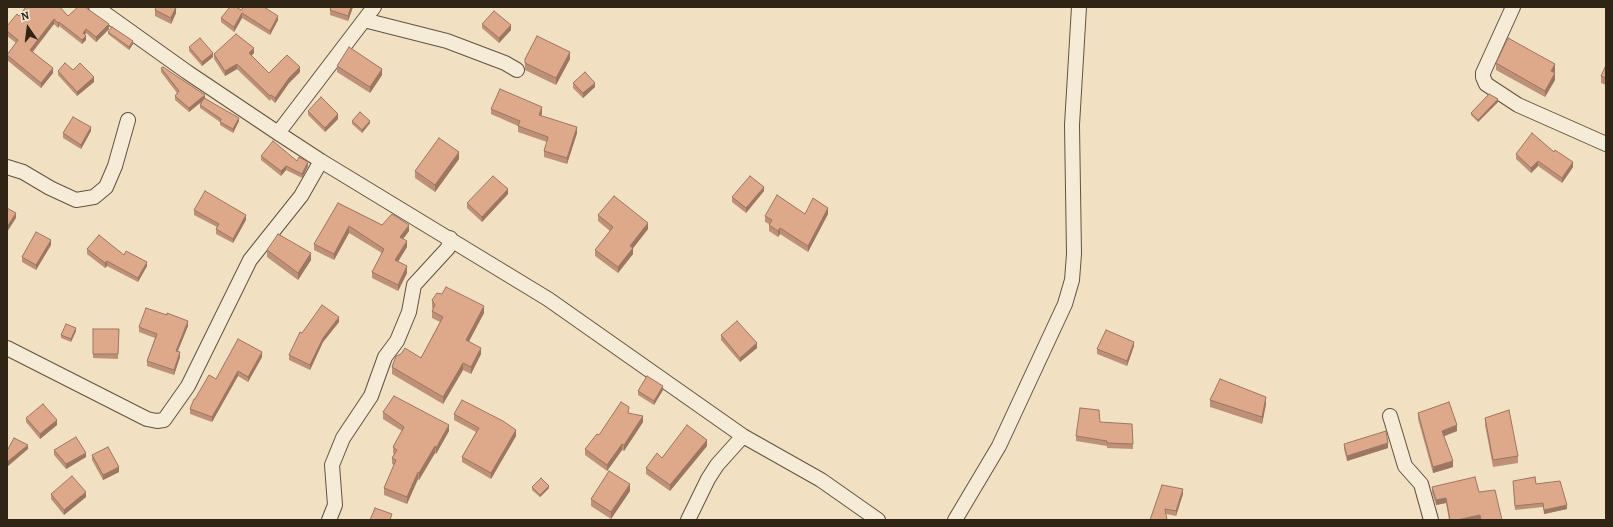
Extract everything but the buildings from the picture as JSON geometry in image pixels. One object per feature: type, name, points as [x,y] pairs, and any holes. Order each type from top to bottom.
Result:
[{"type":"street","points":[[96,7],[187,72],[321,162],[450,238],[600,334],[743,436],[821,480],[878,520]]},
{"type":"street","points":[[278,133],[374,7]]},
{"type":"street","points":[[955,520],[999,446],[1065,304],[1072,280],[1074,254],[1072,125],[1079,7]]},
{"type":"street","points":[[1513,7],[1483,73],[1482,77],[1486,84],[1518,105],[1606,144]]},
{"type":"street","points":[[364,20],[447,41],[505,63],[517,70]]},
{"type":"street","points":[[7,167],[23,172],[50,188],[76,200],[94,197],[106,187],[115,166],[128,120]]},
{"type":"street","points":[[7,348],[146,419],[157,421],[164,420],[188,386],[250,260],[301,196],[321,162]]},
{"type":"street","points":[[329,520],[334,505],[332,465],[343,438],[371,396],[385,357],[397,341],[409,312],[414,285],[448,248],[450,238]]},
{"type":"street","points":[[1390,416],[1405,466],[1421,484],[1431,520]]},
{"type":"street","points":[[688,520],[708,479],[717,466],[743,436]]}]
